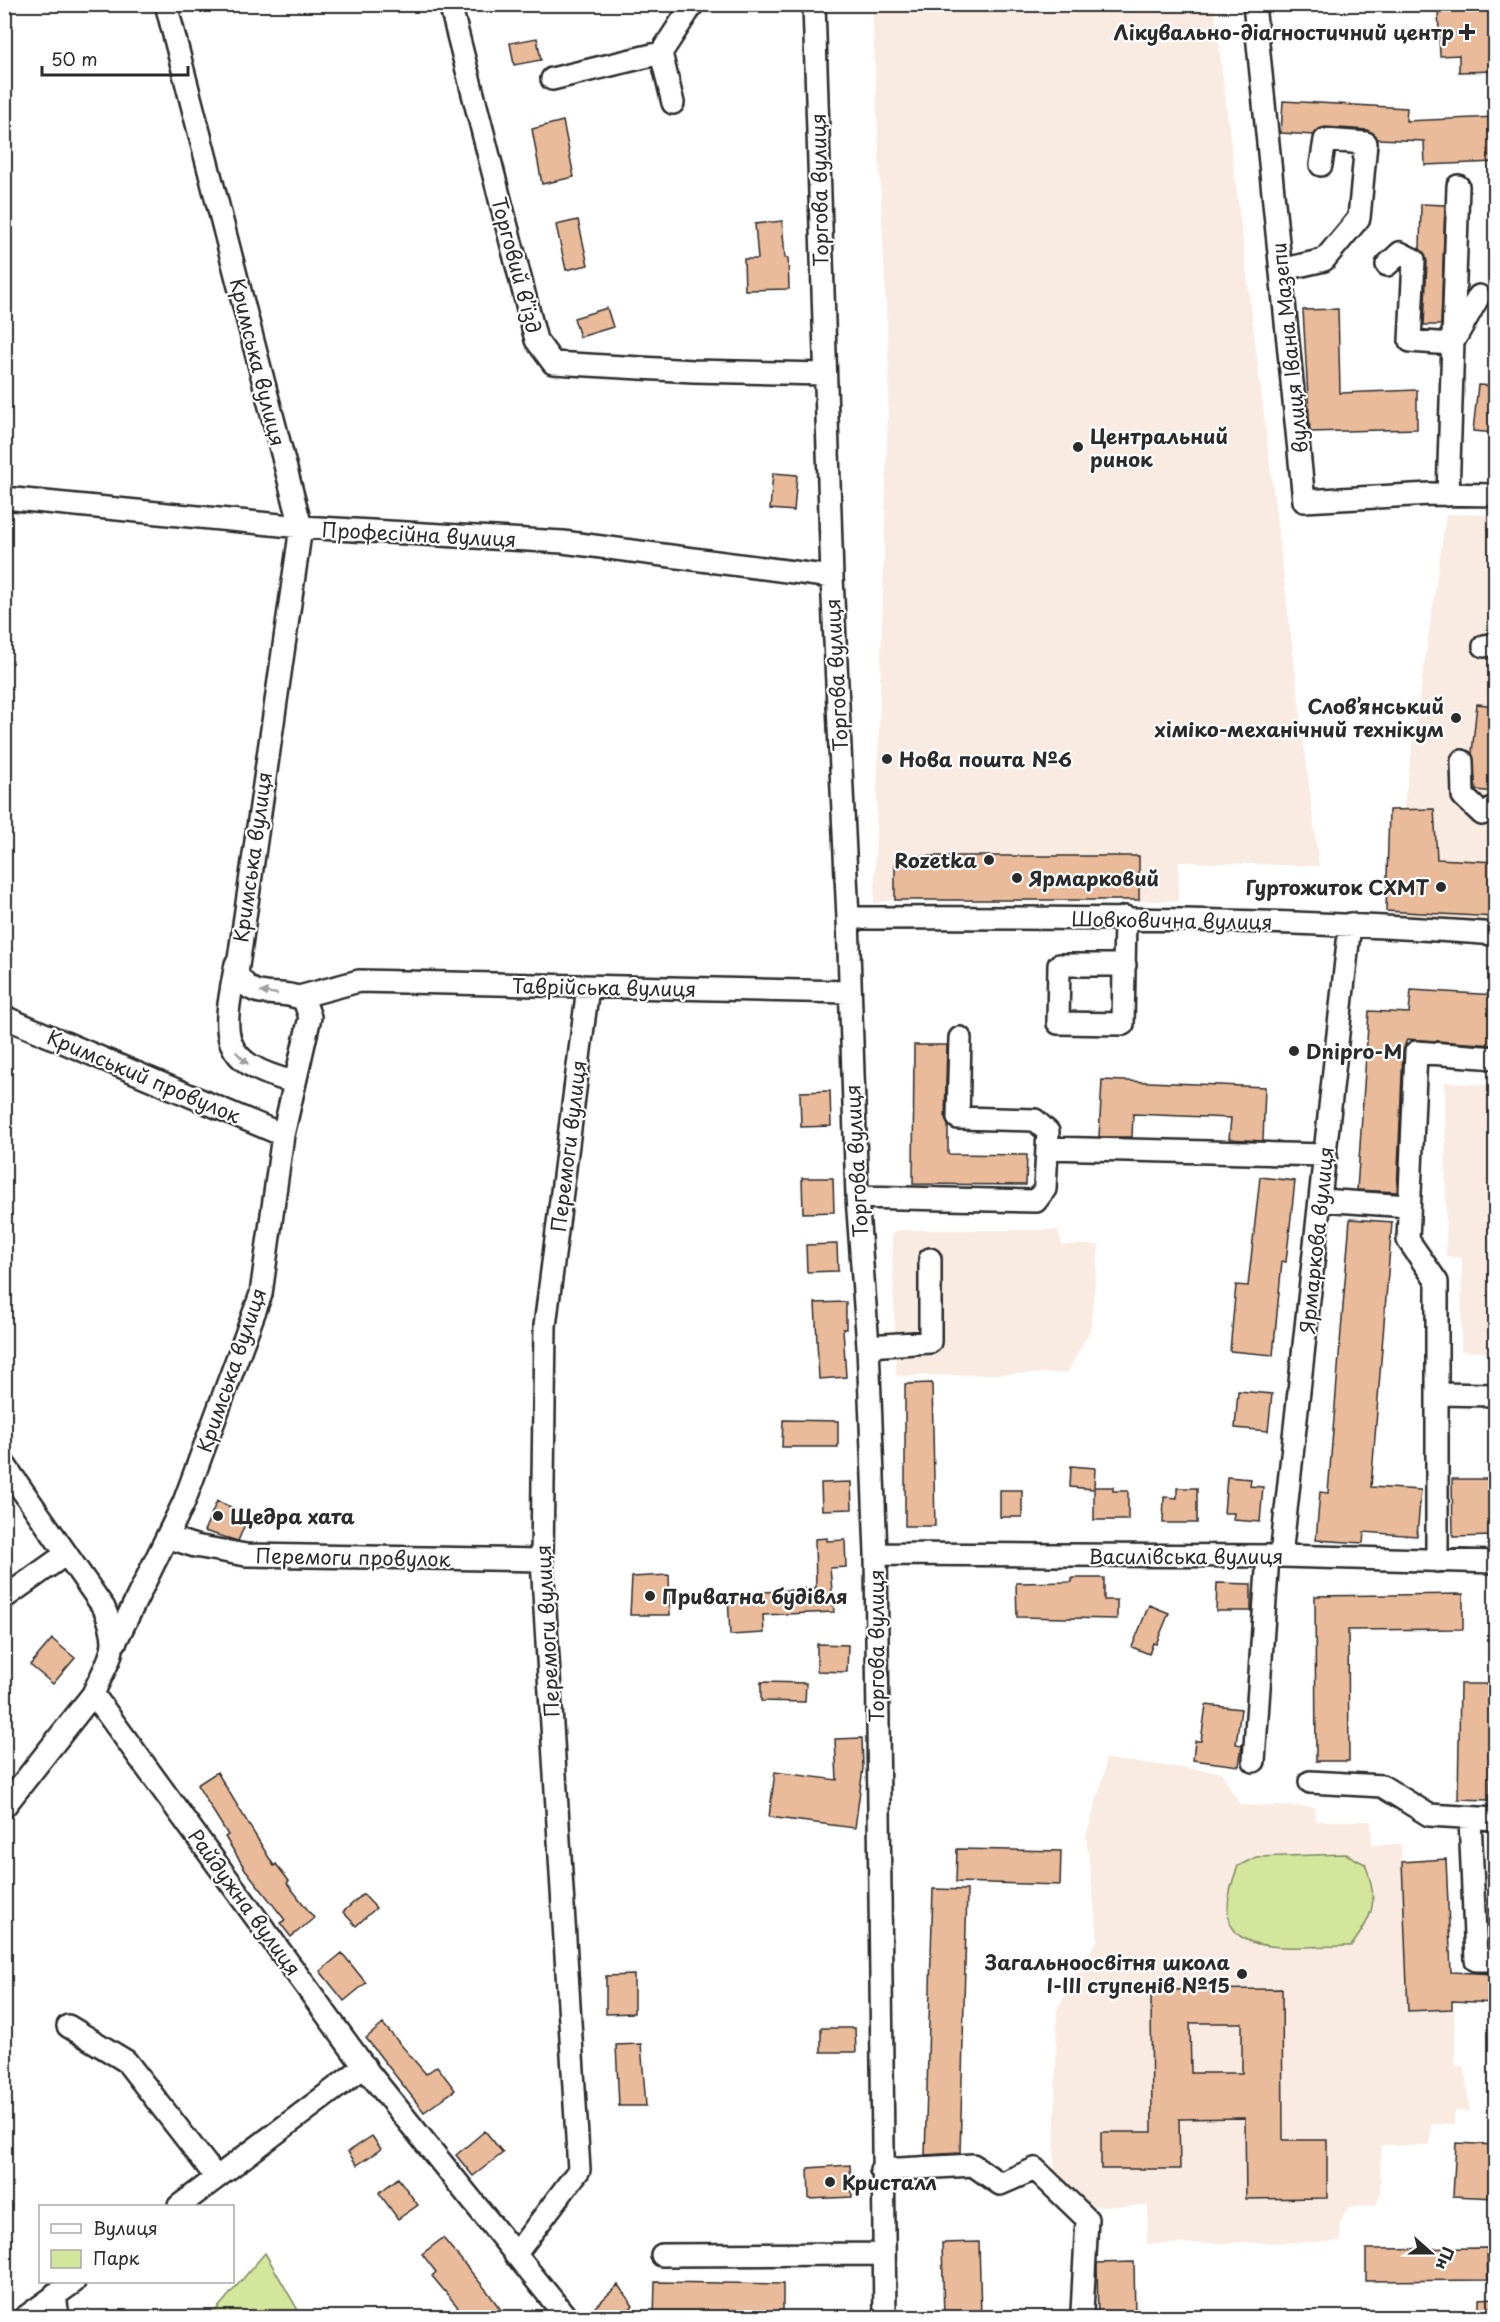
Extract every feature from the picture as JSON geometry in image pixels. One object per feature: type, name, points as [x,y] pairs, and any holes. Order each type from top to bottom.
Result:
[{"type":"street","name":"Кримська вулиця","points":[[116,1642],[184,1502],[261,1294],[283,1135],[294,1082],[309,1028],[309,1009],[299,997],[252,990],[242,981],[236,964],[301,527],[166,4]]},
{"type":"street","name":"Торговий в’їзд","points":[[450,4],[536,340],[553,363],[693,371],[824,374]]},
{"type":"street","points":[[552,79],[662,53],[693,4]]},
{"type":"street","name":"Торгова вулиця","points":[[814,4],[832,577],[848,918],[857,1197],[868,1346],[876,1554],[881,2169],[885,2318]]},
{"type":"street","name":"вулиця Івана Мазепи","points":[[1254,4],[1304,501],[1496,495]]},
{"type":"street","points":[[662,53],[673,103]]},
{"type":"street","points":[[1281,270],[1324,260],[1359,218],[1366,143],[1324,140],[1321,165]]},
{"type":"street","points":[[1448,495],[1458,186]]},
{"type":"street","points":[[1387,265],[1400,253],[1414,260],[1410,341],[1452,344]]},
{"type":"street","points":[[1452,344],[1479,296]]},
{"type":"street","name":"Професійна вулиця","points":[[4,498],[301,527],[563,542],[832,577]]},
{"type":"street","points":[[1462,761],[1463,796],[1482,814],[1496,806]]},
{"type":"street","points":[[1125,917],[1125,965]]},
{"type":"street","name":"Шовковична вулиця","points":[[848,918],[1125,917],[1350,924],[1496,934]]},
{"type":"street","name":"Ярмаркова вулиця","points":[[1254,1761],[1274,1556],[1321,1200],[1350,924]]},
{"type":"street","points":[[236,964],[226,1018],[231,1045],[238,1056],[251,1067],[294,1082]]},
{"type":"street","points":[[309,1028],[329,1000],[359,981]]},
{"type":"street","name":"Таврійська вулиця","points":[[299,997],[359,981],[849,992]]},
{"type":"street","name":"Перемоги вулиця","points":[[515,2255],[579,2170],[542,1560],[545,1326],[588,987]]},
{"type":"street","name":"Кримський провулок","points":[[4,1017],[283,1135]]},
{"type":"street","points":[[857,1197],[1035,1201],[1045,1190],[1047,1132],[1035,1120],[958,1118],[960,1038]]},
{"type":"street","points":[[1437,1561],[1437,1282],[1408,1240],[1416,1052],[1496,1058]]},
{"type":"street","points":[[1047,1148],[1326,1155]]},
{"type":"street","points":[[1321,1200],[1408,1206]]},
{"type":"street","points":[[868,1346],[930,1342],[930,1259]]},
{"type":"street","points":[[1437,1394],[1496,1395]]},
{"type":"street","points":[[4,1464],[104,1608],[116,1642],[93,1694],[4,1807]]},
{"type":"street","name":"Перемоги провулок","points":[[167,1537],[195,1546],[246,1555],[542,1560]]},
{"type":"street","points":[[4,1598],[66,1554]]},
{"type":"street","name":"Василівська вулиця","points":[[876,1554],[1274,1556],[1496,1562]]},
{"type":"street","name":"Райдужна вулиця","points":[[93,1694],[365,2066],[567,2318]]},
{"type":"street","points":[[1310,1782],[1382,1786],[1429,1815],[1496,1819]]},
{"type":"street","points":[[1470,1818],[1476,1960],[1496,1960]]},
{"type":"street","points":[[68,2026],[126,2061],[216,2177]]},
{"type":"street","points":[[180,2205],[365,2066]]},
{"type":"street","points":[[881,2169],[973,2165],[1000,2184],[1035,2169],[1087,2219],[1082,2312]]},
{"type":"street","points":[[662,2255],[883,2254]]},
{"type":"street","points":[[24,2318],[72,2283]]},
{"type":"street","points":[[55,2294],[58,2318]]},
{"type":"shaded area","name":"Центральний ринок","points":[[872,5],[1214,5],[1319,866],[1179,862],[1178,901],[895,900],[874,903],[889,373]]},
{"type":"shaded area","name":"Слов’янський хіміко-механічний технікум","points":[[1446,514],[1495,515],[1495,928],[1387,922]]},
{"type":"shaded area","points":[[1445,1082],[1495,1086],[1495,1353],[1461,1351],[1462,1258],[1446,1256]]},
{"type":"shaded area","points":[[899,1230],[1058,1230],[1062,1245],[1099,1245],[1090,1331],[1067,1373],[896,1376],[892,1234]]},
{"type":"shaded area","name":"Загальноосвітня школа І-ІІІ ступенів №15","points":[[1105,1759],[1221,1772],[1240,1805],[1315,1807],[1316,1821],[1371,1821],[1372,1845],[1401,1844],[1408,2011],[1454,2009],[1456,2066],[1464,2066],[1470,2112],[1454,2111],[1454,2125],[1431,2124],[1430,2146],[1381,2145],[1380,2195],[1376,2205],[1348,2207],[1340,2224],[1341,2242],[1147,2244],[1148,2206],[1084,2206],[1054,2174],[1057,2009],[1098,1939],[1086,1836],[1105,1771]]},
{"type":"green space","points":[[1346,1854],[1365,1864],[1373,1898],[1365,1926],[1351,1946],[1276,1947],[1255,1943],[1239,1935],[1230,1921],[1229,1898],[1238,1866],[1256,1857]]},
{"type":"green space","points":[[265,2253],[302,2317],[210,2317]]},
{"type":"building","name":"Лікувально-діагностичний центр","points":[[1496,7],[1496,71],[1459,72],[1459,55],[1440,56],[1438,9]]},
{"type":"building","points":[[537,38],[541,60],[514,65],[510,43]]},
{"type":"building","points":[[1283,101],[1407,108],[1406,121],[1496,117],[1496,162],[1425,165],[1424,141],[1378,139],[1367,130],[1325,127],[1319,129],[1314,135],[1281,133]]},
{"type":"building","points":[[563,121],[574,177],[542,184],[532,129]]},
{"type":"building","points":[[1421,204],[1445,205],[1441,325],[1424,325],[1427,261],[1420,249]]},
{"type":"building","points":[[578,220],[588,265],[566,270],[556,225]]},
{"type":"building","points":[[782,221],[785,258],[788,258],[789,289],[745,290],[744,259],[758,259],[755,224]]},
{"type":"building","points":[[607,308],[613,327],[580,337],[574,318]]},
{"type":"building","points":[[1338,309],[1340,393],[1417,390],[1417,429],[1310,432],[1303,310]]},
{"type":"building","points":[[1478,385],[1496,386],[1496,433],[1473,431]]},
{"type":"building","points":[[773,473],[797,475],[794,511],[770,509]]},
{"type":"building","points":[[1477,704],[1496,706],[1496,792],[1476,790],[1472,753]]},
{"type":"building","name":"Гуртожиток СХМТ","points":[[1434,809],[1437,859],[1496,862],[1496,917],[1386,911],[1389,810]]},
{"type":"building","name":"Ярмарковий","points":[[895,856],[1139,856],[1139,900],[895,900]]},
{"type":"building","points":[[1411,990],[1496,995],[1496,1045],[1407,1039],[1403,1051],[1397,1192],[1357,1190],[1369,1011],[1409,1013]]},
{"type":"building","points":[[914,1045],[947,1045],[945,1118],[948,1125],[948,1154],[1027,1155],[1026,1185],[913,1184]]},
{"type":"building","points":[[1102,1080],[1265,1087],[1263,1141],[1229,1139],[1231,1118],[1133,1114],[1132,1137],[1099,1137]]},
{"type":"building","points":[[830,1091],[831,1126],[801,1127],[800,1092]]},
{"type":"building","points":[[1260,1177],[1295,1181],[1286,1262],[1282,1261],[1273,1355],[1230,1351],[1236,1285],[1248,1286]]},
{"type":"building","points":[[802,1178],[833,1178],[834,1212],[803,1213]]},
{"type":"building","points":[[1350,1219],[1392,1222],[1371,1487],[1421,1490],[1417,1536],[1364,1532],[1363,1543],[1316,1540],[1320,1492],[1328,1493]]},
{"type":"building","points":[[837,1244],[838,1271],[807,1272],[806,1245]]},
{"type":"building","points":[[846,1302],[846,1329],[843,1329],[846,1377],[819,1379],[815,1303]]},
{"type":"building","points":[[932,1383],[935,1526],[905,1526],[905,1384]]},
{"type":"building","points":[[1238,1391],[1272,1394],[1268,1431],[1235,1428]]},
{"type":"building","points":[[783,1420],[838,1421],[838,1447],[782,1447]]},
{"type":"building","points":[[1071,1466],[1095,1468],[1094,1487],[1113,1487],[1113,1491],[1128,1491],[1128,1520],[1094,1520],[1094,1489],[1070,1487]]},
{"type":"building","points":[[1227,1477],[1251,1479],[1250,1486],[1263,1487],[1260,1522],[1233,1520],[1234,1513],[1224,1513]]},
{"type":"building","points":[[1452,1479],[1491,1479],[1491,1495],[1496,1495],[1496,1536],[1453,1537]]},
{"type":"building","points":[[851,1482],[852,1509],[822,1510],[821,1483]]},
{"type":"building","points":[[1177,1488],[1197,1488],[1197,1523],[1163,1523],[1164,1497],[1177,1498]]},
{"type":"building","points":[[1000,1490],[1022,1490],[1022,1517],[1000,1517]]},
{"type":"building","points":[[217,1501],[249,1515],[238,1541],[204,1531]]},
{"type":"building","points":[[827,1538],[827,1541],[845,1540],[846,1567],[830,1568],[834,1612],[763,1615],[764,1633],[730,1635],[728,1595],[816,1588],[815,1539]]},
{"type":"building","name":"Приватна будівля","points":[[669,1575],[670,1615],[630,1615],[632,1577]]},
{"type":"building","points":[[1072,1578],[1104,1578],[1104,1600],[1117,1600],[1117,1619],[1017,1617],[1016,1583],[1072,1582]]},
{"type":"building","points":[[1217,1583],[1251,1584],[1251,1611],[1216,1611]]},
{"type":"building","points":[[1463,1594],[1463,1629],[1348,1630],[1349,1761],[1316,1761],[1315,1596]]},
{"type":"building","points":[[1149,1605],[1169,1613],[1156,1644],[1153,1643],[1149,1654],[1132,1647]]},
{"type":"building","points":[[52,1639],[75,1658],[53,1684],[30,1665]]},
{"type":"building","points":[[817,1644],[848,1645],[847,1672],[817,1671]]},
{"type":"building","points":[[761,1682],[806,1683],[805,1702],[761,1701]]},
{"type":"building","points":[[1460,1684],[1492,1684],[1490,1800],[1458,1799]]},
{"type":"building","points":[[1206,1705],[1241,1709],[1236,1744],[1242,1745],[1239,1766],[1193,1760],[1195,1741],[1201,1741]]},
{"type":"building","points":[[862,1738],[863,1768],[855,1828],[769,1817],[775,1772],[837,1780],[835,1739]]},
{"type":"building","points":[[217,1772],[274,1866],[276,1864],[289,1881],[287,1883],[314,1918],[291,1937],[280,1923],[285,1920],[245,1869],[225,1837],[228,1835],[197,1785]]},
{"type":"building","points":[[957,1849],[1061,1851],[1060,1885],[956,1882]]},
{"type":"building","points":[[1446,1859],[1451,1972],[1496,1974],[1496,2003],[1452,2001],[1452,2009],[1408,2011],[1402,1862]]},
{"type":"building","points":[[933,1889],[967,1890],[960,2153],[925,2155]]},
{"type":"building","points":[[363,1894],[376,1908],[356,1926],[343,1912]]},
{"type":"building","points":[[342,1953],[366,1983],[344,2001],[320,1971]]},
{"type":"building","points":[[634,1975],[634,2013],[606,2014],[606,1976]]},
{"type":"building","points":[[1282,1989],[1283,2140],[1327,2140],[1327,2198],[1246,2199],[1245,2118],[1179,2119],[1180,2169],[1101,2169],[1101,2132],[1152,2132],[1151,1990]],"holes":[[[1190,2023],[1242,2023],[1242,2073],[1191,2073]]]},
{"type":"building","points":[[383,2024],[426,2074],[437,2066],[455,2090],[424,2112],[366,2038]]},
{"type":"building","points":[[821,2028],[855,2028],[856,2052],[821,2052]]},
{"type":"building","points":[[641,2044],[646,2106],[619,2106],[616,2045]]},
{"type":"building","points":[[485,2131],[503,2153],[473,2176],[456,2155]]},
{"type":"building","points":[[372,2136],[381,2149],[357,2165],[348,2152]]},
{"type":"building","points":[[1456,2143],[1496,2145],[1496,2198],[1453,2196]]},
{"type":"building","name":"Кристалл","points":[[850,2165],[852,2197],[809,2199],[808,2168]]},
{"type":"building","points":[[398,2178],[418,2205],[398,2219],[379,2193]]},
{"type":"building","points":[[443,2238],[507,2318],[467,2318],[432,2276],[436,2272],[422,2254]]},
{"type":"building","points":[[979,2242],[981,2318],[944,2318],[942,2243]]},
{"type":"building","points":[[1487,2248],[1488,2280],[1366,2281],[1366,2249]]},
{"type":"building","points":[[1134,2262],[1135,2318],[1098,2318],[1097,2263]]},
{"type":"building","points":[[655,2282],[783,2284],[783,2318],[654,2318]]},
{"type":"building","points":[[618,2285],[633,2306],[620,2318],[602,2318],[595,2307]]},
{"type":"building","points":[[1496,2298],[1496,2318],[1479,2318],[1479,2299]]},
{"type":"place","name":"Лікувально-діагностичний центр","points":[[1467,32]]},
{"type":"place","name":"Центральний ринок","points":[[1078,447]]},
{"type":"place","name":"Слов’янський хіміко-механічний технікум","points":[[1456,718]]},
{"type":"place","name":"Нова пошта №6","points":[[887,759]]},
{"type":"place","name":"Rozetka","points":[[989,860]]},
{"type":"place","name":"Ярмарковий","points":[[1017,878]]},
{"type":"place","name":"Гуртожиток СХМТ","points":[[1441,887]]},
{"type":"place","name":"Dnipro-M","points":[[1294,1051]]},
{"type":"place","name":"Щедра хата","points":[[218,1516]]},
{"type":"place","name":"Приватна будівля","points":[[650,1596]]},
{"type":"place","name":"Загальноосвітня школа І-ІІІ ступенів №15","points":[[1242,1974]]},
{"type":"place","name":"Кристалл","points":[[830,2182]]}]
